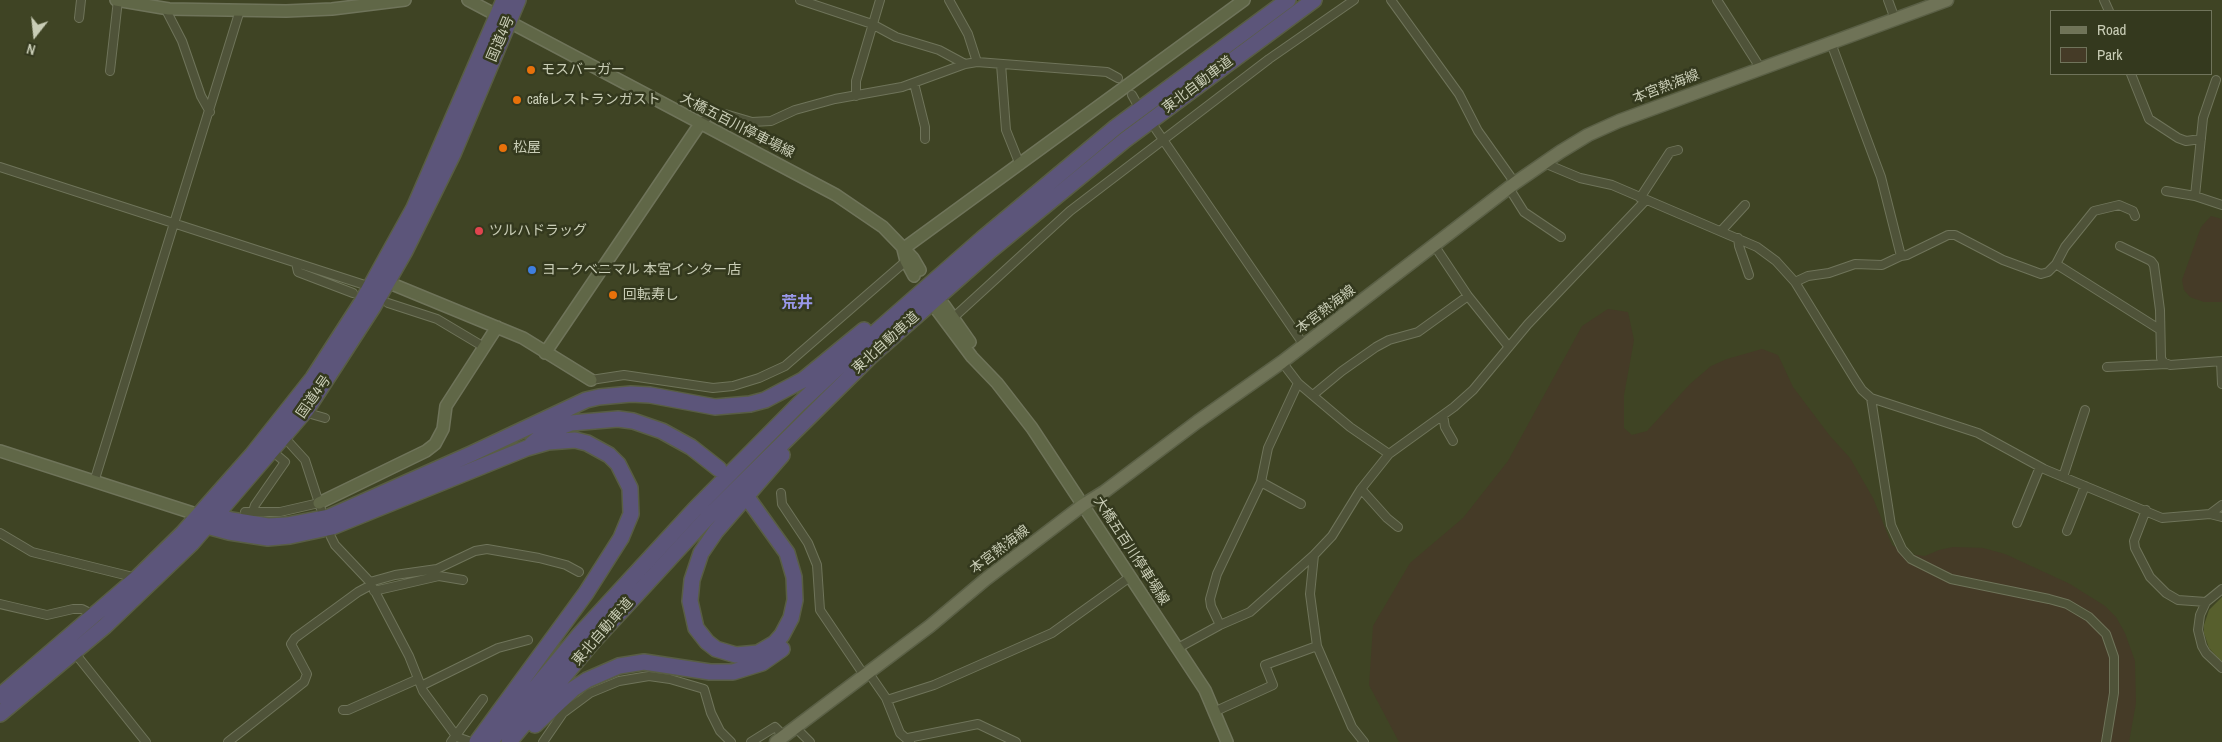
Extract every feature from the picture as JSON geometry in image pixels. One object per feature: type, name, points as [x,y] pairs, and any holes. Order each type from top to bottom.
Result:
[{"type":"highway","name":"国道4号","points":[[0,714],[74,652],[150,584],[272,451],[323,386],[387,282],[453,154],[503,19],[504,0]]},
{"type":"highway","name":"国道4号","points":[[0,696],[208,519],[252,455],[301,393],[339,340],[371,287],[414,208],[503,19],[518,0]]},
{"type":"highway","name":"東北自動車道","points":[[490,742],[580,634],[694,509],[799,404],[877,331],[982,239],[1116,127],[1288,0]]},
{"type":"highway","name":"東北自動車道","points":[[509,742],[591,644],[696,529],[748,475],[870,357],[991,250],[1110,152],[1244,50],[1314,0]]},
{"type":"highway","points":[[208,519],[231,520],[268,526],[294,524],[329,517],[586,400],[599,397],[631,394],[650,395],[716,407],[733,407],[766,400],[803,380],[904,296],[982,239]]},
{"type":"highway","points":[[520,742],[544,715],[573,689],[619,666],[644,662],[710,672],[733,672],[762,663],[787,644],[794,634],[802,615],[806,593],[805,579],[789,537],[753,497],[787,553],[794,577],[796,600],[791,618],[782,636],[758,653],[736,655],[716,649],[707,642],[693,620],[690,590],[701,553],[742,500],[870,357]]},
{"type":"highway","points":[[527,448],[545,433],[571,423],[618,419],[633,421],[662,431],[722,466],[680,430],[650,416],[619,410],[563,411]]},
{"type":"highway","points":[[208,519],[229,532],[268,538],[290,536],[332,527],[527,448],[562,440],[581,442],[598,447],[618,464],[625,476],[630,495],[630,514],[622,538],[473,742]]},
{"type":"main road","points":[[117,0],[165,8],[240,10],[332,9],[405,0]]},
{"type":"main road","name":"大橋五百川停車場線","points":[[470,0],[836,195],[883,227],[913,258],[917,273],[906,261],[903,249]]},
{"type":"main road","points":[[903,249],[1020,166],[1244,0]]},
{"type":"main road","name":"本宮熱海線","points":[[780,739],[1083,505],[1104,492],[1197,422],[1282,362],[1512,186],[1588,135],[1947,0]]},
{"type":"main road","points":[[545,353],[700,124]]},
{"type":"main road","points":[[387,282],[522,338],[591,380]]},
{"type":"main road","name":"大橋五百川停車場線","points":[[997,383],[972,358],[940,308],[953,318],[997,383],[1032,428],[1206,690],[1228,742]]},
{"type":"main road","points":[[320,506],[426,451],[435,444],[443,429],[446,406],[497,327]]},
{"type":"main road","points":[[0,452],[208,519]]},
{"type":"street","points":[[80,18],[81,0]]},
{"type":"street","points":[[110,71],[117,0]]},
{"type":"street","points":[[800,0],[872,24],[896,38],[939,50],[965,64]]},
{"type":"street","points":[[856,96],[856,81],[880,0]]},
{"type":"street","points":[[949,0],[968,34],[977,62]]},
{"type":"street","points":[[953,318],[1070,211],[1269,59],[1354,0]]},
{"type":"street","points":[[1391,0],[1459,94],[1478,131],[1512,186],[1524,212],[1561,237]]},
{"type":"street","points":[[1717,0],[1761,69]]},
{"type":"street","points":[[1888,0],[1895,19]]},
{"type":"street","points":[[165,8],[182,40],[201,96],[210,112]]},
{"type":"street","points":[[94,482],[176,224],[240,10]]},
{"type":"street","points":[[1831,44],[1881,177],[1901,256]]},
{"type":"street","points":[[700,124],[712,113],[725,114],[752,122],[771,121],[803,107],[914,83],[965,64],[977,62],[1107,72],[1118,78]]},
{"type":"street","points":[[1001,64],[1006,130],[1020,166]]},
{"type":"street","points":[[2131,75],[2149,119],[2178,138],[2186,140],[2201,139]]},
{"type":"street","points":[[2195,196],[2205,110],[2216,80]]},
{"type":"street","points":[[914,83],[925,127],[925,139]]},
{"type":"street","points":[[1155,128],[1304,345]]},
{"type":"street","points":[[1178,648],[1256,608],[1280,584],[1314,556],[1332,536],[1361,490],[1389,454],[1443,415],[1473,390],[1642,199],[1670,152],[1678,150]]},
{"type":"street","points":[[1544,163],[1580,178],[1612,185],[1721,230],[1766,253],[1796,282],[1856,381],[1871,398],[1978,433],[2040,467],[2162,518],[2170,519],[2210,514],[2222,517]]},
{"type":"street","points":[[0,168],[371,287]]},
{"type":"street","points":[[2166,191],[2195,196],[2222,205]]},
{"type":"street","points":[[1721,230],[1744,205]]},
{"type":"street","points":[[1796,282],[1808,276],[1829,273],[1855,264],[1882,265],[1951,235],[1960,237],[2003,260],[2041,274],[2048,272],[2056,264],[2066,247],[2094,211],[2119,205],[2133,211],[2135,216]]},
{"type":"street","points":[[1738,238],[1749,275]]},
{"type":"street","points":[[1434,245],[1468,296],[1510,346]]},
{"type":"street","points":[[2120,246],[2151,261],[2154,265],[2160,310],[2161,358],[2167,364]]},
{"type":"street","points":[[591,380],[624,375],[713,388],[733,386],[759,378],[785,366],[906,261]]},
{"type":"street","points":[[296,263],[298,272],[353,293]]},
{"type":"street","points":[[2056,264],[2159,329]]},
{"type":"street","points":[[1313,395],[1342,371],[1376,347],[1389,340],[1418,332],[1468,296]]},
{"type":"street","points":[[388,303],[437,319],[484,346]]},
{"type":"street","points":[[2107,367],[2221,361],[2222,384]]},
{"type":"street","points":[[1282,362],[1298,384],[1350,427],[1389,454]]},
{"type":"street","points":[[1220,625],[1211,606],[1210,598],[1217,574],[1261,482],[1268,448],[1298,384]]},
{"type":"street","points":[[1871,398],[1891,525],[1902,549],[1911,559],[1951,579],[2067,604],[2089,617],[2106,634],[2114,657],[2114,693],[2106,742]]},
{"type":"street","points":[[2063,477],[2085,410]]},
{"type":"street","points":[[304,412],[325,418]]},
{"type":"street","points":[[1443,415],[1445,427],[1453,441]]},
{"type":"street","points":[[272,451],[285,462],[249,512],[280,512],[320,506],[305,460],[284,437]]},
{"type":"street","points":[[2017,523],[2040,467]]},
{"type":"street","points":[[1261,482],[1301,504]]},
{"type":"street","points":[[2067,531],[2085,486]]},
{"type":"street","points":[[1361,490],[1398,527]]},
{"type":"street","points":[[781,493],[782,504],[808,544],[817,565],[820,610],[887,700],[900,733],[909,740],[978,724],[1016,742]]},
{"type":"street","points":[[2210,514],[2222,505]]},
{"type":"street","points":[[2146,510],[2134,541],[2135,548],[2150,577],[2163,590],[2178,600],[2206,602]]},
{"type":"street","points":[[0,533],[32,552],[137,578]]},
{"type":"street","points":[[331,537],[335,545],[372,586],[420,682],[454,739]]},
{"type":"street","points":[[228,742],[304,682],[307,674],[291,644],[295,638],[358,592],[403,573],[437,569],[475,551],[487,549],[548,560],[566,565],[579,572]]},
{"type":"street","points":[[1314,556],[1310,594],[1317,646],[1352,727],[1364,742]]},
{"type":"street","points":[[372,586],[439,576],[463,580]]},
{"type":"street","points":[[887,700],[934,685],[1052,633],[1130,577]]},
{"type":"street","points":[[2222,589],[2206,602],[2199,620],[2199,639],[2209,657],[2222,668]]},
{"type":"street","points":[[0,604],[47,616],[73,609],[82,609],[94,616]]},
{"type":"street","points":[[343,710],[348,710],[420,682],[498,648],[528,640]]},
{"type":"street","points":[[1216,711],[1273,685],[1265,665],[1317,646]]},
{"type":"street","points":[[74,652],[146,742]]},
{"type":"street","points":[[543,742],[563,713],[590,694],[619,680],[649,676],[670,679],[704,690],[711,713],[720,731],[731,742]]},
{"type":"street","points":[[454,739],[483,700]]},
{"type":"street","points":[[751,742],[776,727],[780,739]]},
{"type":"street","points":[[796,728],[810,742]]},
{"type":"street","points":[[454,739],[473,742]]},
{"type":"green space","points":[[2211,216],[2222,219],[2222,302],[2204,302],[2190,297],[2184,290],[2182,280],[2201,227]]},
{"type":"green space","points":[[1608,309],[1628,312],[1634,340],[1624,395],[1624,428],[1632,435],[1647,431],[1690,384],[1711,366],[1727,359],[1762,349],[1778,355],[1793,387],[1830,436],[1850,458],[1873,498],[1892,545],[1908,554],[1925,556],[1953,547],[1983,548],[2005,554],[2070,584],[2105,606],[2116,617],[2125,633],[2135,661],[2136,703],[2129,742],[1399,742],[1369,685],[1373,626],[1410,563],[1463,518],[1508,461],[1582,326]]},
{"type":"shaded area","points":[[2222,597],[2222,662],[2209,648],[2204,633],[2204,625],[2209,610]]},
{"type":"place","name":"モスバーガー","points":[[531,70]]},
{"type":"place","name":"cafeレストランガスト","points":[[517,100]]},
{"type":"place","name":"松屋","points":[[503,148]]},
{"type":"place","name":"ツルハドラッグ","points":[[479,231]]},
{"type":"place","name":"ヨークベニマル 本宮インター店","points":[[532,270]]},
{"type":"place","name":"回転寿し","points":[[613,295]]},
{"type":"district","name":"荒井","points":[[797,304]]}]
